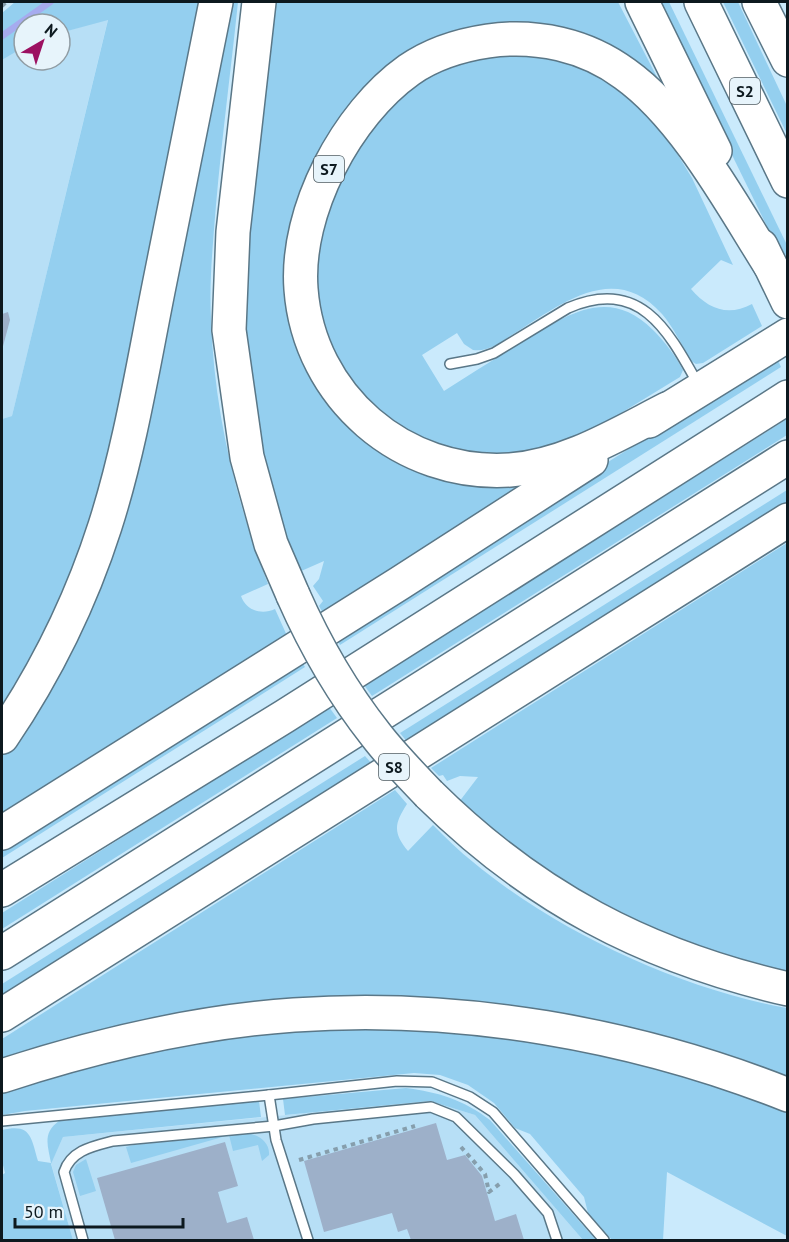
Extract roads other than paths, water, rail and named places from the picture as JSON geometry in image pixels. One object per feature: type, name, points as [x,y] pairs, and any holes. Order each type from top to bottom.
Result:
[{"type":"highway","points":[[2,737],[35,684],[64,629],[105,526],[132,424],[216,2]]},
{"type":"highway","points":[[259,2],[233,232],[229,330],[247,457],[271,544],[292,595],[327,665],[377,736],[429,794],[464,829],[499,858],[589,916],[632,937],[700,965],[747,980],[788,989]]},
{"type":"highway","points":[[642,2],[770,264]]},
{"type":"highway","name":"S2","points":[[700,2],[788,182]]},
{"type":"highway","points":[[759,2],[788,60]]},
{"type":"highway","name":"S7","points":[[788,302],[770,264],[688,139],[657,100],[626,74],[598,57],[570,46],[536,39],[501,39],[469,44],[437,55],[412,68],[385,89],[350,131],[334,157],[314,206],[307,231],[301,285],[303,307],[317,354],[345,400],[366,422],[389,439],[432,459],[481,470],[513,470],[571,456],[667,409],[788,335]]},
{"type":"highway","points":[[2,890],[285,716],[788,397]]},
{"type":"highway","points":[[2,833],[542,493],[667,409]]},
{"type":"highway","points":[[2,953],[788,457]]},
{"type":"highway","name":"S8","points":[[2,1015],[788,520]]},
{"type":"highway","points":[[2,1076],[68,1054],[186,1028],[293,1015],[348,1012],[434,1015],[513,1023],[596,1038],[684,1058],[788,1095]]},
{"type":"lane","points":[[450,364],[494,353],[581,302],[597,298],[616,298],[640,307],[654,319],[680,352],[701,389]]},
{"type":"lane","points":[[2,1121],[397,1081],[432,1082],[470,1096],[493,1112],[604,1240]]},
{"type":"lane","points":[[269,1095],[284,1164],[308,1240]]},
{"type":"lane","points":[[83,1240],[64,1172],[66,1165],[75,1155],[88,1148],[114,1141],[274,1126],[312,1119],[431,1107],[456,1117],[514,1174],[548,1213],[557,1240]]},
{"type":"waterway","points":[[2,36],[50,2]]}]
